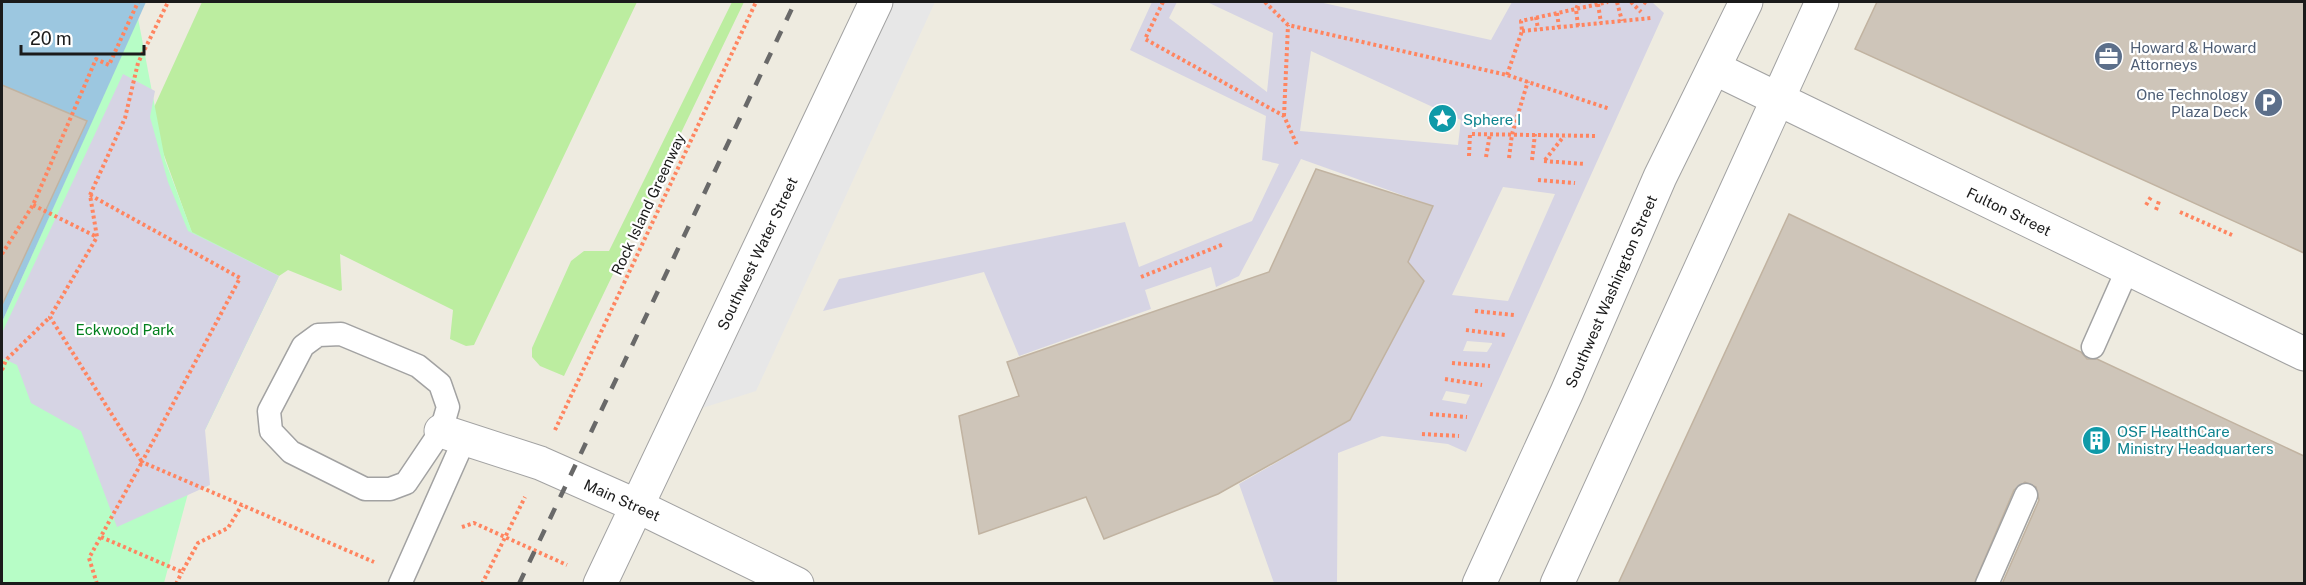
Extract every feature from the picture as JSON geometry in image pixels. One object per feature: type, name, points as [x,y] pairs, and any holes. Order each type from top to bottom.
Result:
[{"type":"street","name":"Southwest Water Street","points":[[588,577],[636,505],[876,2]]},
{"type":"street","name":"Southwest Washington Street","points":[[1479,584],[1567,392],[1660,177],[1746,2]]},
{"type":"street","points":[[1557,584],[1822,2]]},
{"type":"street","name":"Fulton Street","points":[[1714,68],[2304,354]]},
{"type":"street","name":"Main Street","points":[[452,435],[540,463],[636,505],[797,584]]},
{"type":"lane","points":[[2093,347],[2128,268]]},
{"type":"lane","points":[[400,584],[417,545],[452,435],[448,407],[440,384],[418,366],[341,334],[318,334],[303,346],[269,411],[271,431],[291,452],[365,489],[390,489],[406,483],[452,435]]},
{"type":"lane","points":[[1987,584],[2026,495]]},
{"type":"path","points":[[2,254],[33,205],[96,59],[109,65],[138,2]]},
{"type":"path","points":[[2,370],[6,360],[50,317],[97,237],[90,195],[125,118],[138,63],[168,2]]},
{"type":"path","name":"Rock Island Greenway","points":[[561,417],[756,2]]},
{"type":"path","points":[[1163,2],[1145,39],[1284,116]]},
{"type":"path","points":[[1265,2],[1288,25],[1528,80],[1610,109]]},
{"type":"path","points":[[1578,26],[1576,9],[1579,2]]},
{"type":"path","points":[[1507,75],[1522,31],[1521,21],[1608,2]]},
{"type":"path","points":[[1617,2],[1622,21]]},
{"type":"path","points":[[1630,2],[1641,12]]},
{"type":"path","points":[[1598,4],[1601,23]]},
{"type":"path","points":[[1557,13],[1559,27]]},
{"type":"path","points":[[1536,17],[1538,29]]},
{"type":"path","points":[[1522,31],[1651,18]]},
{"type":"path","points":[[1288,25],[1284,116],[1297,145]]},
{"type":"path","points":[[1509,158],[1512,134],[1528,80]]},
{"type":"path","points":[[1469,156],[1470,134],[1598,136]]},
{"type":"path","points":[[1486,157],[1490,134]]},
{"type":"path","points":[[1532,160],[1535,135]]},
{"type":"path","points":[[1564,135],[1544,161],[1585,164]]},
{"type":"path","points":[[1538,180],[1575,183]]},
{"type":"path","points":[[90,195],[240,278],[89,558],[97,584]]},
{"type":"path","points":[[2146,205],[2151,197]]},
{"type":"path","points":[[2156,210],[2158,201]]},
{"type":"path","points":[[33,205],[97,237]]},
{"type":"path","points":[[2180,212],[2232,235]]},
{"type":"path","points":[[1141,277],[1224,244]]},
{"type":"path","points":[[1475,311],[1514,315]]},
{"type":"path","points":[[50,317],[142,462],[374,562],[474,523],[588,577]]},
{"type":"path","points":[[1466,330],[1505,335]]},
{"type":"path","points":[[1452,363],[1490,366]]},
{"type":"path","points":[[1445,379],[1482,385]]},
{"type":"path","points":[[1431,414],[1467,417]]},
{"type":"path","points":[[1422,434],[1459,436]]},
{"type":"path","points":[[176,584],[198,543],[228,528],[242,505]]},
{"type":"path","points":[[482,584],[503,537],[514,520]]},
{"type":"path","points":[[101,537],[182,572]]},
{"type":"green space","points":[[202,2],[637,2],[474,345],[466,346],[450,339],[453,310],[340,254],[342,290],[340,291],[288,270],[279,276],[192,233],[150,116]]},
{"type":"green space","points":[[732,2],[744,2],[564,376],[540,366],[532,357],[532,348],[571,261],[584,251],[609,251]]},
{"type":"green space","name":"Eckwood Park","points":[[138,18],[165,160],[192,232],[279,276],[205,430],[164,583],[2,584],[2,322]]},
{"type":"shaded area","points":[[874,2],[935,2],[756,391],[680,415]]},
{"type":"shaded area","points":[[1152,2],[1177,2],[1169,18],[1267,92],[1273,33],[1207,2],[1319,2],[1491,40],[1512,2],[1652,2],[1664,13],[1466,452],[1448,444],[1382,436],[1338,453],[1337,583],[1274,583],[1239,484],[1350,420],[1424,281],[1408,262],[1433,206],[1301,159],[1239,276],[1216,287],[1211,267],[1145,290],[1151,309],[1019,356],[984,272],[823,311],[839,279],[1125,222],[1139,267],[1252,221],[1279,164],[1262,160],[1266,116],[1130,50]],"holes":[[[1311,51],[1461,120],[1458,145],[1300,131]],[[1503,187],[1555,194],[1508,301],[1452,295]],[[1467,341],[1492,343],[1487,352],[1463,351]],[[1446,391],[1470,395],[1466,404],[1442,400]]]},
{"type":"shaded area","name":"Eckwood Park","points":[[123,74],[155,91],[150,117],[168,182],[188,231],[279,276],[205,430],[210,485],[117,527],[81,431],[31,403],[17,365],[2,358],[2,333]]},
{"type":"water","points":[[2,2],[146,2],[2,322]]},
{"type":"building","points":[[1877,2],[2304,2],[2304,253],[1855,49]]},
{"type":"building","points":[[2,85],[87,121],[2,305]]},
{"type":"building","points":[[1316,169],[1433,206],[1408,262],[1424,281],[1350,420],[1218,494],[1104,539],[1086,497],[979,534],[959,416],[1019,396],[1007,362],[1269,272]]},
{"type":"building","points":[[1789,214],[2081,352],[2087,359],[2097,359],[2304,456],[2304,584],[2002,584],[2039,500],[2036,487],[2025,482],[2014,490],[1974,584],[1618,584]]},
{"type":"railway","points":[[519,584],[795,2]]},
{"type":"place","name":"Howard & Howard Attorneys","points":[[2109,56]]},
{"type":"place","name":"One Technology Plaza Deck","points":[[2269,103]]},
{"type":"place","name":"Sphere I","points":[[1442,119]]},
{"type":"place","name":"OSF HealthCare Ministry Headquarters","points":[[2096,440]]}]
